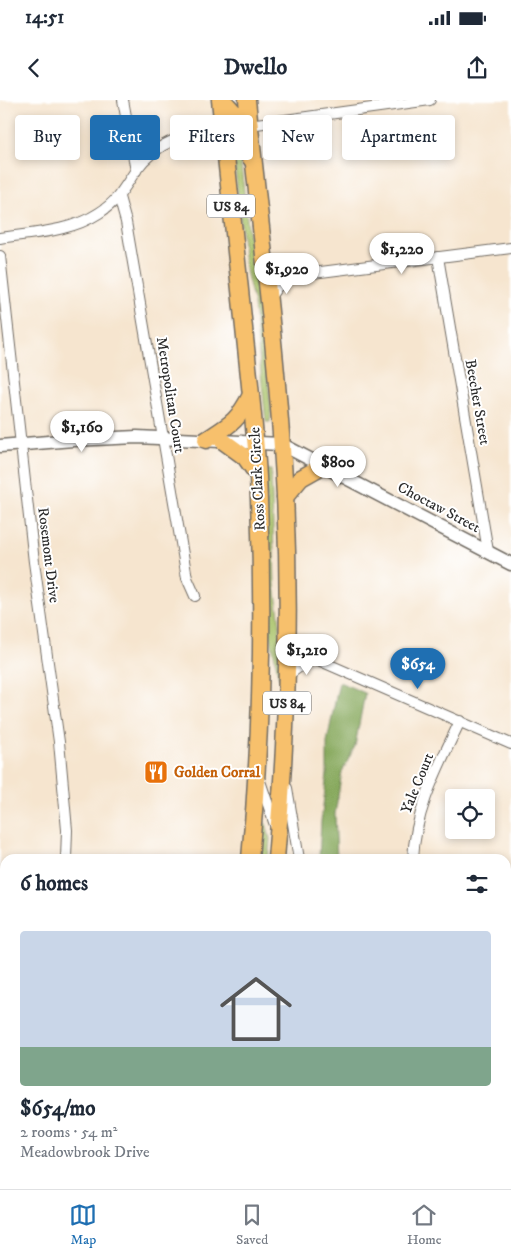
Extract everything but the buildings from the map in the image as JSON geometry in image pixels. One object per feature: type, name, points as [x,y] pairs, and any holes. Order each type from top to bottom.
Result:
[{"type":"highway","points":[[221,100],[236,115]]},
{"type":"highway","name":"Ross Clark Circle","points":[[221,100],[222,115]]},
{"type":"highway","name":"Ross Clark Circle","points":[[247,100],[248,115]]},
{"type":"highway","name":"Ross Clark Circle","points":[[226,160],[258,476],[262,628],[257,770],[250,854]]},
{"type":"highway","name":"Ross Clark Circle","points":[[253,161],[268,300],[285,498],[288,638],[283,766],[276,854]]},
{"type":"highway","points":[[206,440],[233,423],[241,414],[251,395]]},
{"type":"highway","points":[[223,441],[245,457],[258,476]]},
{"type":"highway","points":[[285,498],[301,478],[324,465]]},
{"type":"street","points":[[123,100],[136,171]]},
{"type":"street","points":[[253,124],[425,100]]},
{"type":"street","points":[[0,238],[72,226],[99,214],[119,197],[146,158],[170,142]]},
{"type":"street","name":"Metropolitan Court","points":[[119,197],[126,222],[187,578],[195,596]]},
{"type":"street","points":[[264,258],[276,270],[289,276],[511,248]]},
{"type":"street","name":"Rosemont Drive","points":[[0,256],[34,562],[59,742],[67,830],[66,854]]},
{"type":"street","name":"Beecher Street","points":[[438,257],[488,551]]},
{"type":"street","points":[[268,300],[277,287],[289,276]]},
{"type":"street","name":"Choctaw Street","points":[[0,446],[107,438],[163,438],[281,444],[511,564]]},
{"type":"street","points":[[288,638],[301,650],[316,659],[511,744]]},
{"type":"street","points":[[287,676],[306,662],[316,659]]},
{"type":"street","name":"Yale Court","points":[[413,854],[416,827],[422,806],[460,722]]},
{"type":"street","points":[[283,766],[298,854]]},
{"type":"street","points":[[257,770],[284,854]]},
{"type":"green space","points":[[234,160],[240,160],[251,256],[260,301],[271,410],[270,422],[266,422],[254,304],[245,266]]},
{"type":"green space","points":[[267,470],[271,470],[275,585],[280,625],[279,679],[269,628]]},
{"type":"green space","points":[[339,682],[365,693],[355,746],[342,772],[335,814],[337,854],[319,854],[327,774],[327,742]]},
{"type":"green space","points":[[261,824],[266,824],[270,839],[268,854],[258,854]]},
{"type":"place","name":"Golden Corral","points":[[156,772]]}]
